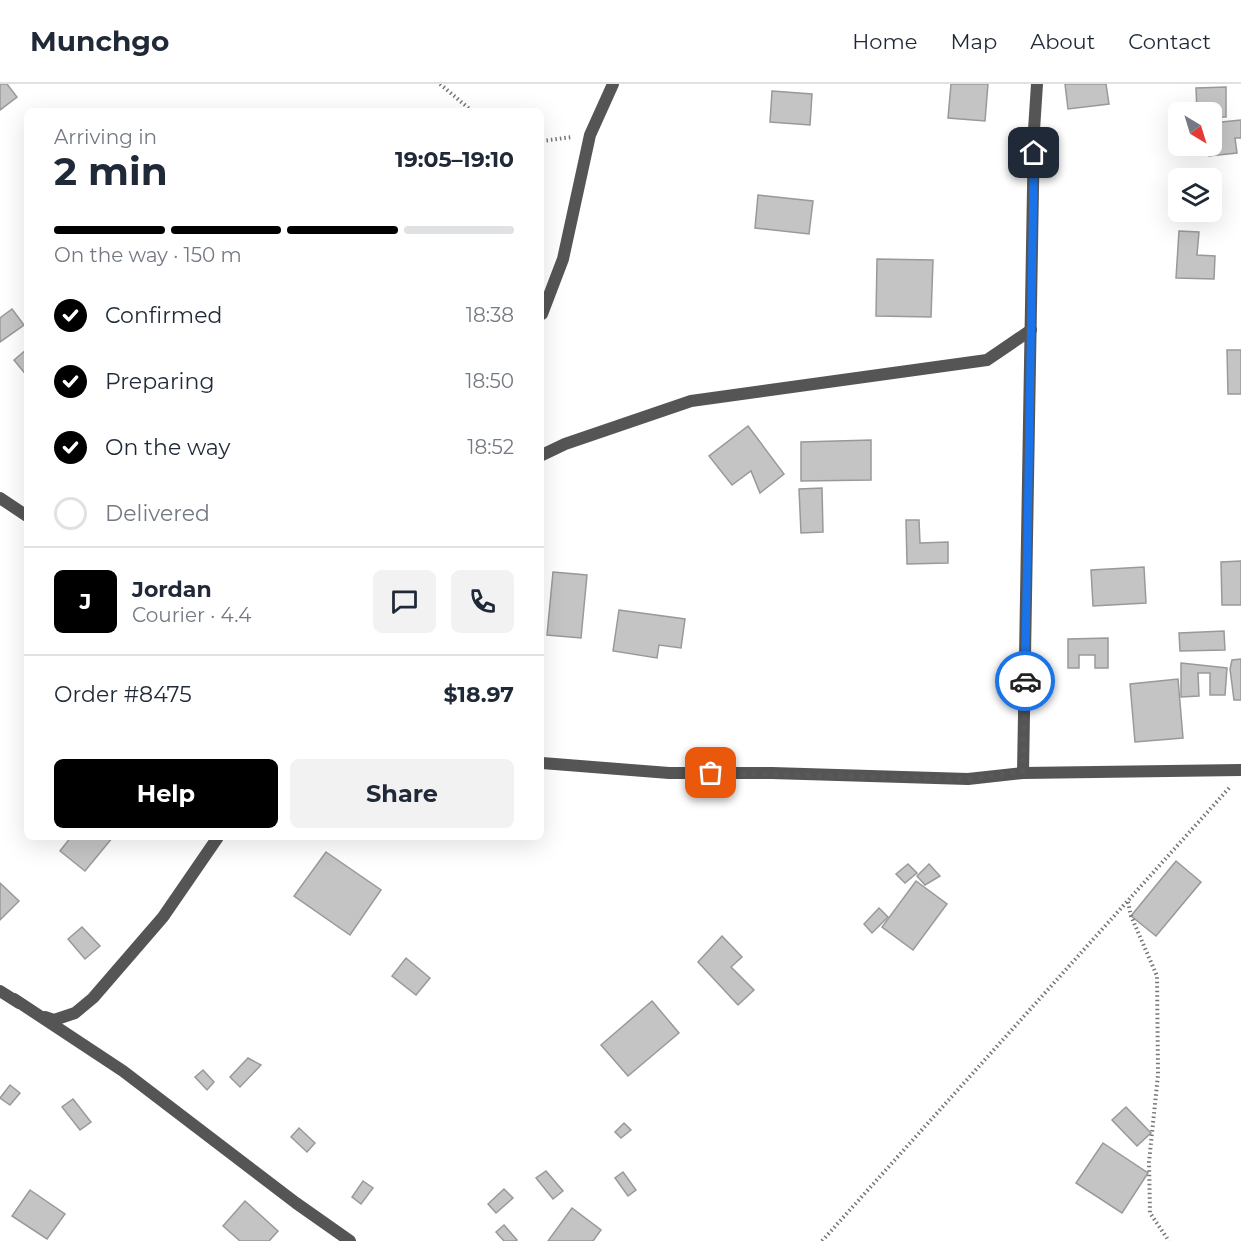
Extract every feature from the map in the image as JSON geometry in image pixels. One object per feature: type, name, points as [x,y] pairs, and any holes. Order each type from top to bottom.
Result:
[{"type":"street","points":[[544,309],[563,259],[590,135],[613,84]]},
{"type":"street","points":[[1023,772],[1034,130],[1037,84]]},
{"type":"street","points":[[544,454],[565,444],[691,401],[987,360],[1030,330]]},
{"type":"street","points":[[0,498],[24,514]]},
{"type":"street","points":[[544,763],[669,773],[772,773],[968,779],[1023,772],[1241,770]]},
{"type":"street","points":[[0,991],[34,1012],[54,1020],[75,1013],[93,998],[163,917],[217,840]]},
{"type":"street","points":[[14,999],[123,1071],[296,1203],[350,1241]]},
{"type":"path","points":[[440,84],[468,108]]},
{"type":"path","points":[[544,141],[590,135]]},
{"type":"path","points":[[822,1241],[1233,784]]},
{"type":"path","points":[[1128,901],[1131,916],[1156,976],[1158,1075],[1149,1161],[1150,1213],[1169,1241]]},
{"type":"building","points":[[0,84],[7,84],[17,97],[0,110]]},
{"type":"building","points":[[951,84],[988,84],[985,121],[948,118]]},
{"type":"building","points":[[1065,84],[1106,84],[1109,104],[1068,109]]},
{"type":"building","points":[[1226,87],[1226,117],[1222,117],[1222,102],[1197,102],[1196,88]]},
{"type":"building","points":[[772,91],[812,94],[810,125],[770,122]]},
{"type":"building","points":[[1241,120],[1241,138],[1235,138],[1237,153],[1222,155],[1222,122]]},
{"type":"building","points":[[758,195],[813,201],[809,234],[755,228]]},
{"type":"building","points":[[1179,231],[1199,232],[1197,255],[1215,256],[1214,279],[1176,278]]},
{"type":"building","points":[[877,259],[933,260],[931,317],[876,316]]},
{"type":"building","points":[[12,309],[24,325],[0,342],[0,318]]},
{"type":"building","points":[[1227,350],[1241,350],[1241,394],[1228,394]]},
{"type":"building","points":[[24,352],[24,372],[14,360]]},
{"type":"building","points":[[748,426],[784,474],[760,493],[751,471],[732,485],[709,456]]},
{"type":"building","points":[[871,440],[871,480],[801,481],[801,442]]},
{"type":"building","points":[[822,488],[823,532],[801,533],[799,489]]},
{"type":"building","points":[[906,520],[919,520],[920,543],[948,542],[948,563],[907,564]]},
{"type":"building","points":[[1241,561],[1241,605],[1222,605],[1221,562]]},
{"type":"building","points":[[1144,567],[1146,603],[1093,606],[1091,570]]},
{"type":"building","points":[[553,572],[587,575],[581,638],[547,635]]},
{"type":"building","points":[[619,610],[685,619],[681,648],[659,645],[657,658],[613,651]]},
{"type":"building","points":[[1224,631],[1225,650],[1180,651],[1179,633]]},
{"type":"building","points":[[1108,638],[1108,668],[1095,668],[1095,655],[1079,655],[1079,668],[1068,668],[1068,639]]},
{"type":"building","points":[[1241,659],[1241,700],[1234,700],[1230,669],[1232,660]]},
{"type":"building","points":[[1181,663],[1227,668],[1225,695],[1210,695],[1210,673],[1198,673],[1199,696],[1181,697]]},
{"type":"building","points":[[1178,679],[1183,738],[1135,742],[1130,684]]},
{"type":"building","points":[[69,840],[111,840],[85,871],[60,851]]},
{"type":"building","points":[[326,852],[381,890],[350,935],[294,896]]},
{"type":"building","points":[[1176,861],[1201,882],[1156,936],[1131,916]]},
{"type":"building","points":[[908,864],[917,873],[905,883],[896,874]]},
{"type":"building","points":[[929,864],[940,876],[925,885],[917,876]]},
{"type":"building","points":[[916,881],[947,904],[913,950],[882,927]]},
{"type":"building","points":[[0,883],[19,901],[0,920]]},
{"type":"building","points":[[879,908],[888,917],[872,933],[864,924]]},
{"type":"building","points":[[82,927],[100,946],[85,959],[68,939]]},
{"type":"building","points":[[722,936],[742,957],[731,967],[754,990],[738,1005],[698,962]]},
{"type":"building","points":[[406,958],[430,978],[416,995],[392,976]]},
{"type":"building","points":[[652,1001],[679,1033],[628,1076],[601,1045]]},
{"type":"building","points":[[248,1058],[261,1065],[240,1087],[230,1077]]},
{"type":"building","points":[[203,1070],[214,1082],[207,1090],[195,1077]]},
{"type":"building","points":[[10,1085],[20,1093],[10,1105],[0,1098]]},
{"type":"building","points":[[73,1099],[91,1122],[80,1130],[62,1107]]},
{"type":"building","points":[[1126,1107],[1151,1133],[1137,1146],[1112,1120]]},
{"type":"building","points":[[624,1123],[631,1130],[621,1138],[615,1132]]},
{"type":"building","points":[[299,1128],[315,1143],[307,1152],[291,1137]]},
{"type":"building","points":[[1103,1143],[1148,1173],[1122,1213],[1076,1183]]},
{"type":"building","points":[[546,1171],[563,1191],[553,1199],[536,1178]]},
{"type":"building","points":[[623,1172],[636,1190],[628,1196],[615,1178]]},
{"type":"building","points":[[363,1181],[373,1188],[361,1204],[352,1197]]},
{"type":"building","points":[[504,1189],[513,1198],[496,1213],[488,1204]]},
{"type":"building","points":[[30,1190],[65,1214],[47,1239],[12,1216]]},
{"type":"building","points":[[245,1201],[278,1231],[269,1241],[240,1241],[223,1226]]},
{"type":"building","points":[[572,1208],[601,1230],[593,1241],[548,1241]]},
{"type":"building","points":[[504,1225],[517,1240],[504,1241],[496,1232]]},
{"type":"way so far","points":[[711,773],[968,779],[1023,772],[1025,681]]},
{"type":"route","points":[[1025,681],[1034,153]]}]
